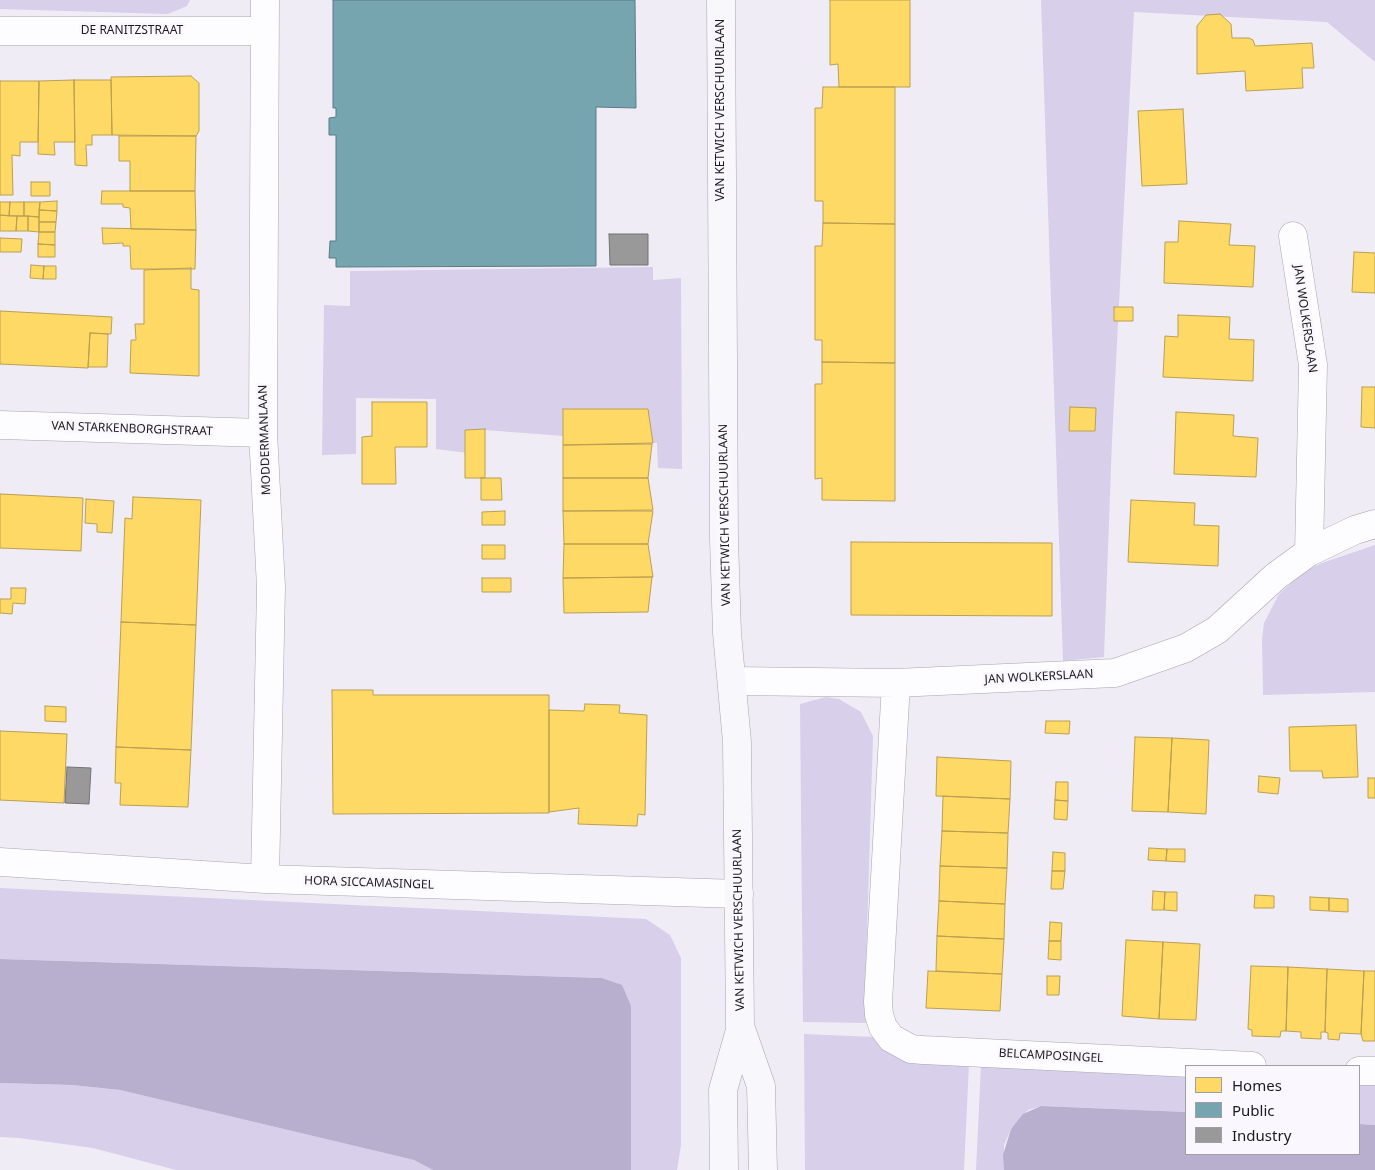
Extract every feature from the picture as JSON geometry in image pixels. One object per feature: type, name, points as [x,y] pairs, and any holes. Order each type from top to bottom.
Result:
[{"type":"main road","name":"VAN KETWICH VERSCHUURLAAN","points":[[721,0],[724,539],[737,742],[740,1030],[722,1090],[724,1170]]},
{"type":"main road","name":"VAN KETWICH VERSCHUURLAAN","points":[[740,1030],[761,1086],[762,1170]]},
{"type":"street","name":"MODDERMANLAAN","points":[[265,0],[263,434],[271,587],[265,879]]},
{"type":"street","name":"DE RANITZSTRAAT","points":[[0,30],[264,31]]},
{"type":"street","name":"JAN WOLKERSLAAN","points":[[1293,236],[1313,365],[1309,552]]},
{"type":"street","name":"VAN STARKENBORGHSTRAAT","points":[[0,425],[263,434]]},
{"type":"street","name":"JAN WOLKERSLAAN","points":[[732,681],[896,683],[1091,676],[1115,673],[1186,648],[1218,630],[1276,576],[1309,552],[1355,530],[1375,524]]},
{"type":"street","name":"BELCAMPOSINGEL","points":[[896,683],[878,1002],[879,1015],[883,1027],[891,1038],[911,1049],[1232,1065]]},
{"type":"street","name":"HORA SICCAMASINGEL","points":[[0,862],[265,879],[739,894]]},
{"type":"street","points":[[1360,1071],[1375,1071]]},
{"type":"shaded area","points":[[0,0],[190,0],[187,6],[168,14],[0,9]]},
{"type":"shaded area","points":[[1041,0],[1375,0],[1375,62],[1327,22],[1134,12],[1112,440],[1104,657],[1063,661]]},
{"type":"shaded area","points":[[653,267],[653,280],[681,278],[682,469],[658,468],[657,443],[484,430],[483,455],[436,449],[436,399],[356,398],[356,454],[322,455],[324,305],[350,306],[350,271]]},
{"type":"shaded area","points":[[1375,545],[1375,692],[1263,695],[1262,640],[1264,623],[1279,594],[1305,571],[1322,563]]},
{"type":"shaded area","points":[[826,697],[839,699],[861,712],[873,736],[865,999],[867,1023],[803,1022],[800,704]]},
{"type":"shaded area","points":[[0,888],[646,919],[670,935],[681,958],[681,1145],[677,1170],[631,1170],[631,1006],[621,985],[602,978],[0,959]]},
{"type":"shaded area","points":[[0,959],[602,978],[622,985],[631,1006],[631,1170],[433,1170],[414,1160],[120,1090],[72,1085],[0,1083]]},
{"type":"shaded area","points":[[804,1034],[874,1037],[881,1047],[901,1059],[969,1064],[964,1170],[805,1170]]},
{"type":"shaded area","points":[[981,1066],[1185,1076],[1185,1112],[1041,1106],[1028,1110],[1011,1129],[1004,1145],[1004,1170],[976,1170]]},
{"type":"shaded area","points":[[0,1083],[72,1085],[120,1090],[414,1160],[433,1170],[176,1170],[93,1148],[0,1137]]},
{"type":"shaded area","points":[[1360,1084],[1375,1085],[1375,1125],[1360,1124]]},
{"type":"shaded area","points":[[1041,1106],[1185,1112],[1185,1155],[1360,1155],[1360,1124],[1375,1125],[1375,1170],[1004,1170],[1003,1155],[1011,1129],[1023,1114]]},
{"type":"building: Homes","points":[[830,0],[910,0],[910,87],[839,87],[838,64],[830,65]]},
{"type":"building: Homes","points":[[1220,14],[1231,24],[1232,38],[1249,38],[1253,40],[1255,46],[1312,43],[1314,68],[1302,68],[1303,88],[1246,91],[1245,71],[1197,74],[1197,26],[1206,15]]},
{"type":"building: Homes","points":[[191,76],[199,83],[199,131],[196,136],[112,135],[111,77]]},
{"type":"building: Homes","points":[[74,80],[75,142],[54,142],[55,155],[38,154],[39,81]]},
{"type":"building: Homes","points":[[74,80],[111,80],[112,135],[92,135],[92,145],[86,145],[87,166],[75,165]]},
{"type":"building: Homes","points":[[0,81],[39,81],[38,142],[20,142],[20,156],[12,155],[13,195],[0,195]]},
{"type":"building: Homes","points":[[823,87],[895,87],[895,224],[823,223],[823,201],[815,201],[815,108],[822,108]]},
{"type":"building: Homes","points":[[1183,109],[1187,184],[1142,186],[1138,111]]},
{"type":"building: Homes","points":[[119,136],[196,136],[195,191],[130,191],[130,161],[119,161]]},
{"type":"building: Homes","points":[[31,182],[50,182],[50,196],[31,196]]},
{"type":"building: Homes","points":[[102,191],[195,191],[196,230],[131,229],[130,208],[123,207],[123,204],[101,204]]},
{"type":"building: Homes","points":[[57,201],[57,211],[39,210],[40,202]]},
{"type":"building: Homes","points":[[0,202],[10,202],[9,216],[0,215]]},
{"type":"building: Homes","points":[[10,202],[24,202],[24,216],[9,216]]},
{"type":"building: Homes","points":[[24,202],[40,202],[39,217],[24,216]]},
{"type":"building: Homes","points":[[39,210],[57,211],[56,222],[39,222]]},
{"type":"building: Homes","points":[[0,215],[17,216],[16,231],[0,231]]},
{"type":"building: Homes","points":[[17,216],[28,216],[28,231],[16,231]]},
{"type":"building: Homes","points":[[28,216],[39,217],[39,232],[28,231]]},
{"type":"building: Homes","points":[[1179,221],[1231,224],[1229,245],[1255,246],[1253,287],[1164,283],[1165,242],[1178,242]]},
{"type":"building: Homes","points":[[39,222],[56,222],[55,232],[39,232]]},
{"type":"building: Homes","points":[[823,223],[895,224],[895,363],[822,362],[822,340],[815,340],[815,246],[822,246]]},
{"type":"building: Homes","points":[[102,228],[196,230],[195,269],[131,269],[130,246],[123,246],[123,243],[103,244]]},
{"type":"building: Homes","points":[[39,232],[55,232],[55,245],[38,244]]},
{"type":"building: Homes","points":[[0,238],[22,239],[21,252],[0,252]]},
{"type":"building: Homes","points":[[38,244],[55,245],[55,257],[38,257]]},
{"type":"building: Homes","points":[[1354,252],[1375,253],[1375,293],[1352,292]]},
{"type":"building: Homes","points":[[31,265],[44,266],[43,279],[30,278]]},
{"type":"building: Homes","points":[[44,266],[56,266],[56,279],[43,279]]},
{"type":"building: Homes","points":[[191,268],[191,289],[199,290],[199,376],[130,373],[131,340],[136,340],[135,324],[144,324],[144,270]]},
{"type":"building: Homes","points":[[1114,307],[1133,307],[1133,321],[1114,321]]},
{"type":"building: Homes","points":[[0,311],[112,317],[111,334],[90,333],[88,368],[0,364]]},
{"type":"building: Homes","points":[[1178,315],[1230,317],[1229,339],[1254,340],[1253,381],[1163,377],[1165,336],[1178,337]]},
{"type":"building: Homes","points":[[90,333],[108,334],[107,367],[88,367]]},
{"type":"building: Homes","points":[[822,362],[895,363],[895,501],[822,500],[822,478],[815,479],[815,384],[822,384]]},
{"type":"building: Homes","points":[[1362,387],[1375,387],[1375,428],[1361,427]]},
{"type":"building: Homes","points":[[372,402],[427,402],[427,447],[395,447],[396,484],[362,484],[362,437],[372,436]]},
{"type":"building: Homes","points":[[1070,407],[1096,408],[1095,431],[1069,431]]},
{"type":"building: Homes","points":[[563,409],[648,409],[653,443],[563,445]]},
{"type":"building: Homes","points":[[1176,412],[1234,415],[1233,436],[1258,438],[1256,477],[1174,474]]},
{"type":"building: Homes","points":[[485,429],[485,478],[465,478],[465,430]]},
{"type":"building: Homes","points":[[652,444],[648,478],[563,478],[563,445]]},
{"type":"building: Homes","points":[[481,478],[501,478],[502,500],[481,500]]},
{"type":"building: Homes","points":[[563,478],[648,478],[653,510],[563,511]]},
{"type":"building: Homes","points":[[0,494],[83,498],[81,551],[0,548]]},
{"type":"building: Homes","points":[[133,497],[201,500],[196,625],[121,622],[125,518],[132,519]]},
{"type":"building: Homes","points":[[86,499],[114,501],[112,533],[97,532],[97,524],[85,523]]},
{"type":"building: Homes","points":[[1131,500],[1195,503],[1194,525],[1219,526],[1218,566],[1128,562]]},
{"type":"building: Homes","points":[[505,511],[505,525],[482,525],[482,512]]},
{"type":"building: Homes","points":[[563,511],[653,511],[648,544],[564,544]]},
{"type":"building: Homes","points":[[851,542],[1052,543],[1052,616],[851,615]]},
{"type":"building: Homes","points":[[564,544],[648,544],[653,577],[563,578]]},
{"type":"building: Homes","points":[[482,545],[505,545],[505,559],[482,559]]},
{"type":"building: Homes","points":[[652,577],[648,612],[564,613],[563,578]]},
{"type":"building: Homes","points":[[482,578],[511,578],[511,592],[482,592]]},
{"type":"building: Homes","points":[[11,588],[26,588],[25,604],[13,603],[12,614],[0,613],[0,599],[11,599]]},
{"type":"building: Homes","points":[[121,622],[196,625],[191,750],[116,747]]},
{"type":"building: Homes","points":[[332,690],[373,690],[373,695],[549,695],[549,813],[333,814]]},
{"type":"building: Homes","points":[[585,704],[620,705],[619,713],[647,715],[645,815],[638,814],[637,826],[578,824],[579,808],[549,812],[549,710],[584,711]]},
{"type":"building: Homes","points":[[45,706],[66,707],[66,722],[45,721]]},
{"type":"building: Homes","points":[[1046,721],[1070,721],[1069,734],[1045,733]]},
{"type":"building: Homes","points":[[1356,725],[1358,777],[1323,778],[1322,771],[1290,771],[1289,727]]},
{"type":"building: Homes","points":[[0,731],[67,734],[64,803],[0,800]]},
{"type":"building: Homes","points":[[1135,737],[1172,738],[1168,812],[1132,811]]},
{"type":"building: Homes","points":[[1172,738],[1209,740],[1206,814],[1168,812]]},
{"type":"building: Homes","points":[[116,747],[191,750],[188,807],[120,805],[121,783],[115,783]]},
{"type":"building: Homes","points":[[937,757],[1011,761],[1010,799],[936,796]]},
{"type":"building: Homes","points":[[1259,776],[1280,778],[1278,794],[1258,792]]},
{"type":"building: Homes","points":[[1368,778],[1375,778],[1375,798],[1368,798]]},
{"type":"building: Homes","points":[[1056,782],[1068,782],[1068,801],[1055,800]]},
{"type":"building: Homes","points":[[943,796],[1010,799],[1008,833],[942,831]]},
{"type":"building: Homes","points":[[1055,800],[1068,801],[1067,820],[1054,819]]},
{"type":"building: Homes","points":[[942,831],[1008,833],[1007,868],[940,866]]},
{"type":"building: Homes","points":[[1149,848],[1167,849],[1166,861],[1148,860]]},
{"type":"building: Homes","points":[[1167,849],[1185,849],[1185,862],[1166,861]]},
{"type":"building: Homes","points":[[1053,852],[1065,853],[1065,871],[1052,871]]},
{"type":"building: Homes","points":[[940,866],[1007,868],[1005,904],[939,901]]},
{"type":"building: Homes","points":[[1052,871],[1065,871],[1063,889],[1051,889]]},
{"type":"building: Homes","points":[[1153,891],[1165,892],[1164,910],[1152,910]]},
{"type":"building: Homes","points":[[1165,892],[1177,892],[1177,911],[1164,910]]},
{"type":"building: Homes","points":[[1255,895],[1274,896],[1274,908],[1254,908]]},
{"type":"building: Homes","points":[[1310,897],[1329,898],[1329,911],[1310,910]]},
{"type":"building: Homes","points":[[1329,898],[1348,899],[1348,912],[1329,911]]},
{"type":"building: Homes","points":[[939,901],[1005,904],[1004,939],[937,936]]},
{"type":"building: Homes","points":[[1050,922],[1062,923],[1061,941],[1049,941]]},
{"type":"building: Homes","points":[[937,936],[1004,939],[1002,974],[936,971]]},
{"type":"building: Homes","points":[[1126,940],[1163,942],[1159,1019],[1122,1016]]},
{"type":"building: Homes","points":[[1049,941],[1061,941],[1061,960],[1048,959]]},
{"type":"building: Homes","points":[[1163,942],[1200,944],[1196,1020],[1159,1019]]},
{"type":"building: Homes","points":[[1251,966],[1288,967],[1286,1031],[1281,1031],[1280,1037],[1252,1036],[1252,1030],[1248,1029]]},
{"type":"building: Homes","points":[[1288,967],[1327,969],[1325,1032],[1321,1032],[1321,1039],[1301,1038],[1301,1032],[1286,1031]]},
{"type":"building: Homes","points":[[1327,969],[1364,971],[1361,1034],[1340,1033],[1339,1040],[1328,1039],[1328,1033],[1325,1032]]},
{"type":"building: Homes","points":[[928,971],[1002,974],[1000,1011],[926,1008]]},
{"type":"building: Homes","points":[[1364,971],[1375,971],[1375,1041],[1363,1041],[1361,1034]]},
{"type":"building: Homes","points":[[1047,976],[1060,976],[1059,995],[1047,995]]},
{"type":"building: Public","points":[[333,0],[635,0],[636,108],[596,107],[596,266],[336,267],[336,258],[329,258],[330,241],[336,241],[336,135],[329,135],[329,118],[336,117],[336,108],[333,108]]},
{"type":"building: Industry","points":[[609,234],[648,234],[648,265],[610,265]]},
{"type":"building: Industry","points":[[67,767],[91,768],[89,804],[65,803]]}]
